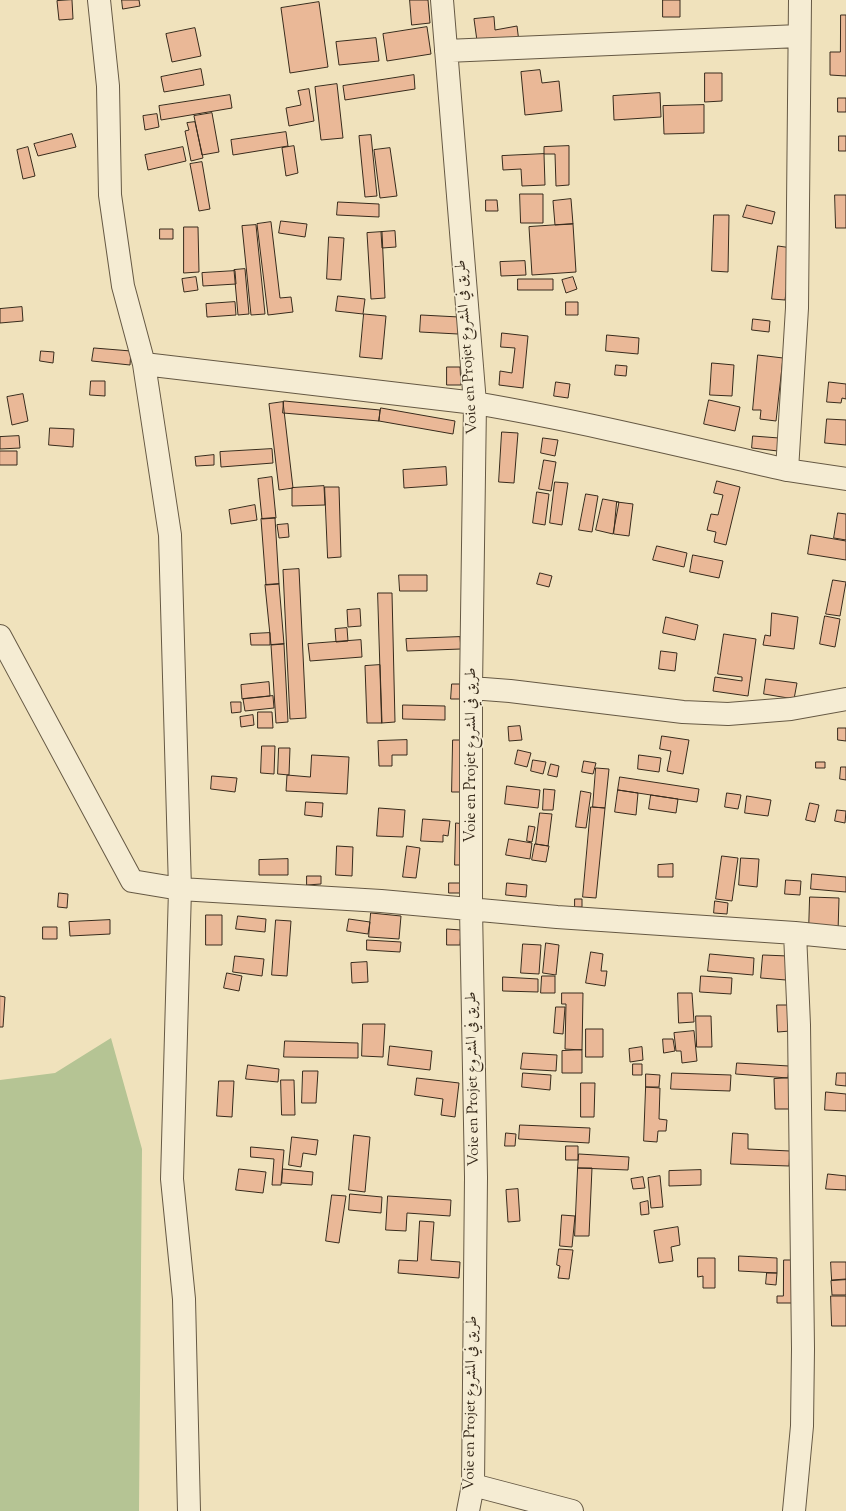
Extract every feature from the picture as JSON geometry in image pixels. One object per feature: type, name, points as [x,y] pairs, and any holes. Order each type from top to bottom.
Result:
[{"type":"street","points":[[99,0],[108,86],[110,195],[123,286],[144,364],[170,535],[180,889],[172,1179],[184,1298],[189,1511]]},
{"type":"street","name":"Voie en Projet طريق في المشروع","points":[[442,0],[475,404],[471,688],[471,909],[476,1177],[472,1485],[468,1511]]},
{"type":"street","points":[[787,470],[797,308],[800,0]]},
{"type":"street","points":[[446,51],[799,36]]},
{"type":"street","points":[[144,364],[475,404],[602,427],[787,470],[846,479]]},
{"type":"street","points":[[0,636],[132,881],[180,889],[381,901],[557,917],[795,933],[846,938]]},
{"type":"street","points":[[471,688],[510,691],[653,709],[728,714],[791,708],[846,699]]},
{"type":"street","points":[[794,1511],[802,1426],[804,1349],[800,1025],[795,933]]},
{"type":"street","points":[[472,1485],[572,1511]]},
{"type":"green space","points":[[111,1038],[142,1149],[139,1511],[0,1511],[0,1080],[55,1073]]},
{"type":"building","points":[[72,0],[73,19],[59,20],[57,1]]},
{"type":"building","points":[[122,0],[139,0],[140,6],[123,9]]},
{"type":"building","points":[[410,0],[428,0],[430,23],[412,25]]},
{"type":"building","points":[[663,0],[680,0],[680,17],[663,17]]},
{"type":"building","points":[[319,2],[328,67],[290,73],[281,8]]},
{"type":"building","points":[[841,15],[846,15],[846,76],[830,75],[830,52],[840,52]]},
{"type":"building","points":[[494,17],[495,30],[517,26],[519,42],[478,48],[474,19]]},
{"type":"building","points":[[427,27],[431,54],[387,61],[383,34]]},
{"type":"building","points":[[195,28],[201,56],[172,62],[166,34]]},
{"type":"building","points":[[376,38],[379,61],[339,65],[336,42]]},
{"type":"building","points":[[201,69],[204,85],[164,92],[161,77]]},
{"type":"building","points":[[540,70],[542,83],[559,81],[562,111],[525,115],[521,72]]},
{"type":"building","points":[[705,73],[722,73],[722,101],[705,102]]},
{"type":"building","points":[[414,75],[415,89],[345,100],[343,86]]},
{"type":"building","points":[[337,84],[343,138],[321,140],[315,87]]},
{"type":"building","points":[[309,89],[314,121],[289,126],[286,108],[301,105],[298,91]]},
{"type":"building","points":[[660,93],[661,117],[614,120],[613,96]]},
{"type":"building","points":[[230,95],[232,108],[161,120],[159,106]]},
{"type":"building","points":[[838,98],[846,98],[846,112],[838,112]]},
{"type":"building","points":[[704,105],[704,133],[664,134],[663,106]]},
{"type":"building","points":[[212,113],[219,152],[202,155],[194,116]]},
{"type":"building","points":[[157,114],[159,127],[145,130],[143,116]]},
{"type":"building","points":[[195,122],[203,158],[191,161],[185,131],[189,130],[187,123]]},
{"type":"building","points":[[286,132],[288,146],[233,155],[231,140]]},
{"type":"building","points":[[72,134],[76,147],[38,156],[34,144]]},
{"type":"building","points":[[371,135],[377,196],[365,197],[359,136]]},
{"type":"building","points":[[839,136],[846,136],[846,151],[839,151]]},
{"type":"building","points":[[294,146],[298,173],[286,176],[282,148]]},
{"type":"building","points":[[569,146],[569,185],[556,186],[555,154],[544,154],[544,147]]},
{"type":"building","points":[[28,147],[35,176],[23,179],[17,150]]},
{"type":"building","points":[[183,147],[186,161],[148,170],[145,155]]},
{"type":"building","points":[[390,148],[397,196],[380,198],[374,150]]},
{"type":"building","points":[[544,154],[545,185],[522,186],[521,169],[503,170],[502,156]]},
{"type":"building","points":[[202,162],[210,209],[199,211],[190,164]]},
{"type":"building","points":[[520,194],[543,194],[543,223],[521,223]]},
{"type":"building","points":[[835,195],[846,195],[846,228],[836,228]]},
{"type":"building","points":[[571,199],[573,224],[555,225],[553,201]]},
{"type":"building","points":[[486,200],[497,200],[498,211],[486,211]]},
{"type":"building","points":[[338,202],[379,204],[379,217],[337,215]]},
{"type":"building","points":[[747,205],[775,212],[772,224],[743,217]]},
{"type":"building","points":[[714,215],[729,215],[728,272],[712,271]]},
{"type":"building","points":[[281,221],[307,224],[305,237],[279,233]]},
{"type":"building","points":[[271,222],[280,298],[291,297],[293,312],[268,315],[257,224]]},
{"type":"building","points":[[573,224],[576,272],[532,275],[529,227]]},
{"type":"building","points":[[256,225],[265,314],[251,315],[242,226]]},
{"type":"building","points":[[184,227],[198,227],[199,272],[184,273]]},
{"type":"building","points":[[160,229],[173,229],[173,239],[160,239]]},
{"type":"building","points":[[395,231],[396,247],[382,248],[381,232]]},
{"type":"building","points":[[382,232],[385,298],[371,299],[367,233]]},
{"type":"building","points":[[329,237],[344,238],[341,280],[327,279]]},
{"type":"building","points":[[778,246],[792,248],[785,300],[772,299]]},
{"type":"building","points":[[525,261],[526,275],[501,276],[500,262]]},
{"type":"building","points":[[245,269],[249,314],[238,315],[234,270]]},
{"type":"building","points":[[235,271],[236,284],[203,286],[202,273]]},
{"type":"building","points":[[196,277],[198,290],[184,292],[182,279]]},
{"type":"building","points":[[573,277],[577,289],[566,293],[562,280]]},
{"type":"building","points":[[518,279],[553,279],[553,290],[518,290]]},
{"type":"building","points":[[338,296],[365,299],[363,314],[336,311]]},
{"type":"building","points":[[235,302],[236,315],[207,317],[206,304]]},
{"type":"building","points":[[566,302],[578,302],[578,315],[566,315]]},
{"type":"building","points":[[22,307],[23,321],[0,323],[0,309]]},
{"type":"building","points":[[364,314],[386,316],[382,359],[360,357]]},
{"type":"building","points":[[421,315],[459,317],[458,334],[420,332]]},
{"type":"building","points":[[753,319],[770,321],[769,332],[752,330]]},
{"type":"building","points":[[502,333],[528,336],[523,388],[499,385],[500,371],[512,373],[515,348],[501,347]]},
{"type":"building","points":[[607,335],[639,338],[638,354],[606,351]]},
{"type":"building","points":[[94,348],[131,351],[130,365],[92,361]]},
{"type":"building","points":[[41,351],[54,352],[53,363],[40,361]]},
{"type":"building","points":[[758,355],[783,358],[776,421],[760,419],[761,410],[753,410]]},
{"type":"building","points":[[712,363],[734,365],[732,396],[710,395]]},
{"type":"building","points":[[616,365],[627,366],[626,376],[615,375]]},
{"type":"building","points":[[447,367],[460,367],[461,385],[447,385]]},
{"type":"building","points":[[91,381],[105,381],[105,396],[90,395]]},
{"type":"building","points":[[556,382],[570,384],[568,398],[554,396]]},
{"type":"building","points":[[829,382],[846,384],[846,399],[842,398],[841,403],[827,402]]},
{"type":"building","points":[[23,394],[28,421],[12,425],[7,397]]},
{"type":"building","points":[[709,400],[740,407],[735,431],[704,424]]},
{"type":"building","points":[[284,401],[380,410],[379,421],[283,413]]},
{"type":"building","points":[[283,402],[293,488],[279,490],[269,404]]},
{"type":"building","points":[[381,408],[455,421],[453,434],[379,421]]},
{"type":"building","points":[[827,419],[846,420],[846,445],[825,443]]},
{"type":"building","points":[[50,428],[74,429],[73,447],[49,445]]},
{"type":"building","points":[[502,432],[518,433],[514,483],[499,482]]},
{"type":"building","points":[[19,436],[20,448],[0,449],[0,437]]},
{"type":"building","points":[[753,436],[779,438],[778,451],[752,448]]},
{"type":"building","points":[[543,438],[558,440],[555,456],[541,453]]},
{"type":"building","points":[[272,449],[273,463],[221,467],[220,452]]},
{"type":"building","points":[[0,451],[17,451],[17,465],[0,465]]},
{"type":"building","points":[[214,455],[214,465],[196,466],[195,457]]},
{"type":"building","points":[[544,460],[556,462],[551,491],[539,489]]},
{"type":"building","points":[[446,467],[447,485],[404,488],[403,470]]},
{"type":"building","points":[[272,477],[276,518],[262,519],[258,479]]},
{"type":"building","points":[[717,481],[740,487],[726,545],[714,542],[716,532],[707,530],[711,514],[718,515],[723,495],[714,493]]},
{"type":"building","points":[[555,482],[568,483],[562,525],[550,523]]},
{"type":"building","points":[[324,486],[325,505],[292,506],[292,488]]},
{"type":"building","points":[[325,487],[339,487],[341,557],[328,558]]},
{"type":"building","points":[[537,492],[549,494],[545,525],[533,523]]},
{"type":"building","points":[[586,494],[598,496],[592,532],[579,530]]},
{"type":"building","points":[[603,499],[619,502],[613,534],[596,530]]},
{"type":"building","points":[[617,502],[633,504],[629,536],[614,534]]},
{"type":"building","points":[[255,505],[257,520],[231,524],[229,510]]},
{"type":"building","points":[[838,513],[846,514],[846,540],[834,538]]},
{"type":"building","points":[[275,518],[279,584],[266,585],[261,519]]},
{"type":"building","points":[[288,524],[289,537],[279,538],[277,525]]},
{"type":"building","points":[[811,535],[846,541],[846,560],[808,554]]},
{"type":"building","points":[[657,546],[687,553],[684,567],[653,560]]},
{"type":"building","points":[[693,555],[723,561],[719,578],[690,572]]},
{"type":"building","points":[[299,569],[306,718],[290,719],[283,570]]},
{"type":"building","points":[[540,573],[552,576],[549,587],[537,584]]},
{"type":"building","points":[[399,575],[427,575],[427,591],[400,591]]},
{"type":"building","points":[[833,580],[846,582],[840,616],[826,614]]},
{"type":"building","points":[[279,584],[284,644],[271,645],[265,585]]},
{"type":"building","points":[[378,593],[392,593],[395,722],[382,723]]},
{"type":"building","points":[[360,609],[361,626],[348,627],[347,610]]},
{"type":"building","points":[[772,613],[798,617],[794,649],[763,645],[765,635],[770,636]]},
{"type":"building","points":[[825,616],[840,619],[835,647],[820,644]]},
{"type":"building","points":[[666,617],[698,625],[695,640],[663,633]]},
{"type":"building","points":[[347,628],[348,641],[336,642],[335,629]]},
{"type":"building","points":[[270,633],[270,645],[251,645],[250,634]]},
{"type":"building","points":[[724,634],[756,639],[748,696],[713,691],[715,677],[742,681],[742,677],[718,674]]},
{"type":"building","points":[[460,637],[461,649],[407,651],[406,639]]},
{"type":"building","points":[[361,640],[362,657],[310,661],[308,644]]},
{"type":"building","points":[[284,644],[288,722],[276,723],[271,645]]},
{"type":"building","points":[[661,651],[677,653],[675,671],[659,669]]},
{"type":"building","points":[[380,665],[382,723],[367,723],[365,666]]},
{"type":"building","points":[[766,679],[797,683],[794,699],[764,694]]},
{"type":"building","points":[[269,682],[270,696],[242,699],[241,685]]},
{"type":"building","points":[[452,684],[465,684],[464,699],[451,699]]},
{"type":"building","points":[[273,696],[274,708],[245,711],[243,699]]},
{"type":"building","points":[[231,702],[241,702],[241,712],[232,713]]},
{"type":"building","points":[[403,705],[445,706],[445,720],[403,719]]},
{"type":"building","points":[[258,712],[272,712],[273,728],[258,728]]},
{"type":"building","points":[[253,715],[254,725],[241,727],[240,717]]},
{"type":"building","points":[[520,726],[522,740],[509,741],[508,727]]},
{"type":"building","points":[[838,728],[846,728],[846,741],[838,740]]},
{"type":"building","points":[[662,736],[689,740],[683,774],[667,771],[671,751],[660,749]]},
{"type":"building","points":[[407,740],[407,755],[392,755],[392,766],[379,766],[378,741]]},
{"type":"building","points":[[453,740],[467,740],[466,792],[452,792]]},
{"type":"building","points":[[262,746],[275,746],[274,774],[261,773]]},
{"type":"building","points":[[279,748],[290,748],[289,775],[278,774]]},
{"type":"building","points":[[518,750],[531,753],[527,767],[515,764]]},
{"type":"building","points":[[312,755],[349,757],[347,794],[286,791],[287,775],[310,777]]},
{"type":"building","points":[[639,755],[661,758],[659,772],[638,769]]},
{"type":"building","points":[[533,760],[546,762],[543,774],[531,771]]},
{"type":"building","points":[[584,761],[596,763],[593,774],[582,772]]},
{"type":"building","points":[[816,762],[825,762],[825,768],[816,768]]},
{"type":"building","points":[[551,764],[559,766],[557,777],[548,775]]},
{"type":"building","points":[[841,767],[846,767],[846,780],[840,779]]},
{"type":"building","points":[[596,768],[609,769],[605,808],[593,807]]},
{"type":"building","points":[[212,776],[237,778],[235,792],[211,789]]},
{"type":"building","points":[[620,777],[699,789],[697,802],[618,790]]},
{"type":"building","points":[[507,786],[540,790],[538,808],[505,804]]},
{"type":"building","points":[[544,789],[555,790],[553,810],[543,810]]},
{"type":"building","points":[[618,790],[638,793],[636,815],[615,812]]},
{"type":"building","points":[[581,791],[591,793],[586,828],[576,827]]},
{"type":"building","points":[[727,793],[741,795],[738,809],[725,807]]},
{"type":"building","points":[[651,795],[678,799],[676,813],[649,809]]},
{"type":"building","points":[[747,796],[771,800],[768,816],[745,813]]},
{"type":"building","points":[[306,802],[323,803],[322,817],[305,815]]},
{"type":"building","points":[[810,803],[819,805],[815,822],[806,820]]},
{"type":"building","points":[[591,807],[605,808],[596,898],[583,897]]},
{"type":"building","points":[[379,808],[405,810],[403,837],[377,836]]},
{"type":"building","points":[[837,810],[846,811],[845,823],[835,821]]},
{"type":"building","points":[[540,813],[552,814],[548,846],[536,844]]},
{"type":"building","points":[[423,819],[450,821],[448,836],[443,835],[443,842],[421,841]]},
{"type":"building","points":[[456,823],[465,824],[464,865],[455,865]]},
{"type":"building","points":[[529,826],[535,827],[532,842],[527,841]]},
{"type":"building","points":[[509,839],[532,843],[530,859],[506,855]]},
{"type":"building","points":[[535,844],[549,846],[546,862],[532,860]]},
{"type":"building","points":[[337,846],[353,847],[352,876],[336,875]]},
{"type":"building","points":[[407,846],[420,848],[416,878],[403,877]]},
{"type":"building","points":[[722,856],[738,858],[732,901],[716,899]]},
{"type":"building","points":[[741,858],[759,859],[757,887],[739,885]]},
{"type":"building","points":[[288,859],[288,875],[259,875],[259,860]]},
{"type":"building","points":[[673,864],[673,877],[658,877],[658,865]]},
{"type":"building","points":[[812,874],[846,877],[846,892],[811,889]]},
{"type":"building","points":[[307,876],[321,876],[321,884],[307,885]]},
{"type":"building","points":[[786,880],[801,881],[800,895],[785,894]]},
{"type":"building","points":[[449,883],[465,883],[465,893],[449,893]]},
{"type":"building","points":[[507,883],[527,885],[526,897],[506,895]]},
{"type":"building","points":[[59,893],[68,894],[67,908],[58,907]]},
{"type":"building","points":[[810,897],[839,898],[838,932],[809,931]]},
{"type":"building","points":[[575,899],[582,899],[582,907],[575,907]]},
{"type":"building","points":[[715,901],[728,903],[727,914],[714,913]]},
{"type":"building","points":[[371,913],[401,916],[399,939],[369,937]]},
{"type":"building","points":[[206,915],[222,915],[222,945],[206,945]]},
{"type":"building","points":[[238,916],[266,919],[265,932],[236,929]]},
{"type":"building","points":[[349,919],[370,922],[368,934],[347,931]]},
{"type":"building","points":[[110,920],[110,934],[70,936],[69,922]]},
{"type":"building","points":[[276,920],[291,921],[287,976],[272,975]]},
{"type":"building","points":[[43,927],[57,927],[57,939],[43,939]]},
{"type":"building","points":[[447,929],[461,930],[460,945],[447,945]]},
{"type":"building","points":[[367,940],[401,942],[400,952],[367,950]]},
{"type":"building","points":[[546,943],[559,945],[556,975],[543,973]]},
{"type":"building","points":[[523,944],[541,945],[539,974],[521,973]]},
{"type":"building","points":[[591,952],[603,954],[601,971],[607,971],[605,986],[586,983]]},
{"type":"building","points":[[710,954],[754,958],[753,975],[708,971]]},
{"type":"building","points":[[763,955],[788,956],[786,980],[761,978]]},
{"type":"building","points":[[235,956],[264,959],[262,976],[233,972]]},
{"type":"building","points":[[367,962],[368,982],[352,983],[351,963]]},
{"type":"building","points":[[227,973],[242,976],[239,991],[224,988]]},
{"type":"building","points":[[542,976],[555,976],[555,993],[541,993]]},
{"type":"building","points":[[701,976],[732,978],[731,994],[700,992]]},
{"type":"building","points":[[503,977],[538,979],[538,992],[503,991]]},
{"type":"building","points":[[562,993],[583,993],[582,1050],[565,1049],[566,1004],[562,1004]]},
{"type":"building","points":[[678,993],[692,993],[694,1022],[679,1023]]},
{"type":"building","points":[[0,996],[5,997],[3,1027],[0,1027]]},
{"type":"building","points":[[777,1005],[788,1005],[790,1031],[778,1032]]},
{"type":"building","points":[[556,1007],[565,1007],[563,1034],[554,1033]]},
{"type":"building","points":[[696,1016],[711,1016],[712,1047],[697,1047]]},
{"type":"building","points":[[363,1024],[385,1024],[383,1057],[362,1056]]},
{"type":"building","points":[[586,1029],[603,1029],[603,1057],[586,1057]]},
{"type":"building","points":[[694,1031],[697,1061],[682,1063],[681,1051],[676,1051],[674,1033]]},
{"type":"building","points":[[663,1039],[673,1039],[675,1051],[664,1053]]},
{"type":"building","points":[[285,1041],[358,1043],[358,1058],[284,1057]]},
{"type":"building","points":[[390,1046],[432,1051],[430,1070],[388,1065]]},
{"type":"building","points":[[642,1047],[643,1060],[630,1062],[629,1049]]},
{"type":"building","points":[[582,1050],[582,1073],[562,1073],[562,1051]]},
{"type":"building","points":[[523,1053],[557,1055],[556,1071],[521,1069]]},
{"type":"building","points":[[737,1063],[789,1066],[788,1078],[736,1074]]},
{"type":"building","points":[[633,1064],[642,1064],[642,1075],[633,1075]]},
{"type":"building","points":[[248,1065],[279,1069],[278,1082],[246,1079]]},
{"type":"building","points":[[303,1071],[318,1071],[316,1103],[302,1103]]},
{"type":"building","points":[[523,1073],[551,1075],[550,1090],[522,1087]]},
{"type":"building","points":[[672,1073],[731,1075],[730,1091],[671,1089]]},
{"type":"building","points":[[837,1073],[846,1073],[846,1086],[836,1085]]},
{"type":"building","points":[[646,1074],[660,1075],[659,1087],[646,1087]]},
{"type":"building","points":[[417,1078],[459,1083],[455,1117],[441,1115],[443,1099],[415,1095]]},
{"type":"building","points":[[791,1078],[791,1109],[775,1109],[774,1079]]},
{"type":"building","points":[[281,1080],[294,1080],[295,1115],[282,1115]]},
{"type":"building","points":[[219,1081],[234,1081],[232,1117],[217,1116]]},
{"type":"building","points":[[581,1083],[595,1083],[594,1117],[581,1117]]},
{"type":"building","points":[[646,1087],[660,1088],[659,1119],[667,1120],[666,1131],[658,1131],[657,1142],[644,1141]]},
{"type":"building","points":[[826,1092],[846,1094],[846,1111],[825,1110]]},
{"type":"building","points":[[520,1125],[590,1128],[589,1143],[519,1139]]},
{"type":"building","points":[[506,1133],[516,1134],[515,1146],[505,1146]]},
{"type":"building","points":[[733,1133],[748,1134],[748,1149],[790,1151],[789,1166],[731,1164]]},
{"type":"building","points":[[354,1135],[370,1137],[365,1192],[349,1190]]},
{"type":"building","points":[[292,1137],[318,1140],[316,1155],[303,1153],[301,1167],[289,1165]]},
{"type":"building","points":[[566,1146],[578,1146],[578,1160],[566,1160]]},
{"type":"building","points":[[251,1147],[284,1150],[281,1185],[272,1185],[274,1159],[251,1157]]},
{"type":"building","points":[[579,1154],[629,1157],[628,1170],[578,1168]]},
{"type":"building","points":[[578,1168],[592,1168],[589,1236],[575,1236]]},
{"type":"building","points":[[239,1169],[266,1172],[263,1193],[236,1190]]},
{"type":"building","points":[[283,1169],[313,1172],[312,1185],[282,1183]]},
{"type":"building","points":[[701,1170],[701,1185],[669,1186],[669,1171]]},
{"type":"building","points":[[828,1174],[846,1176],[846,1190],[826,1189]]},
{"type":"building","points":[[660,1176],[663,1207],[651,1208],[648,1178]]},
{"type":"building","points":[[643,1177],[645,1188],[633,1189],[631,1179]]},
{"type":"building","points":[[518,1189],[520,1221],[508,1222],[506,1190]]},
{"type":"building","points":[[350,1194],[382,1197],[381,1213],[349,1210]]},
{"type":"building","points":[[332,1195],[346,1196],[339,1243],[326,1241]]},
{"type":"building","points":[[388,1196],[451,1200],[450,1216],[407,1213],[406,1231],[386,1230]]},
{"type":"building","points":[[648,1201],[649,1214],[641,1215],[640,1203]]},
{"type":"building","points":[[562,1215],[575,1216],[572,1247],[560,1246]]},
{"type":"building","points":[[420,1221],[434,1222],[431,1260],[460,1262],[459,1278],[398,1273],[399,1260],[417,1261]]},
{"type":"building","points":[[678,1227],[680,1245],[671,1247],[673,1261],[659,1263],[654,1231]]},
{"type":"building","points":[[559,1249],[573,1250],[569,1279],[558,1278],[560,1266],[557,1265]]},
{"type":"building","points":[[739,1256],[777,1258],[777,1273],[739,1271]]},
{"type":"building","points":[[698,1258],[715,1258],[715,1288],[703,1288],[703,1276],[698,1277]]},
{"type":"building","points":[[784,1260],[796,1260],[794,1303],[777,1303],[777,1296],[783,1296]]},
{"type":"building","points":[[831,1262],[846,1262],[846,1279],[832,1280]]},
{"type":"building","points":[[767,1273],[777,1273],[776,1285],[766,1284]]},
{"type":"building","points":[[846,1280],[846,1295],[832,1295],[831,1281]]},
{"type":"building","points":[[831,1296],[846,1296],[846,1326],[832,1326]]}]
